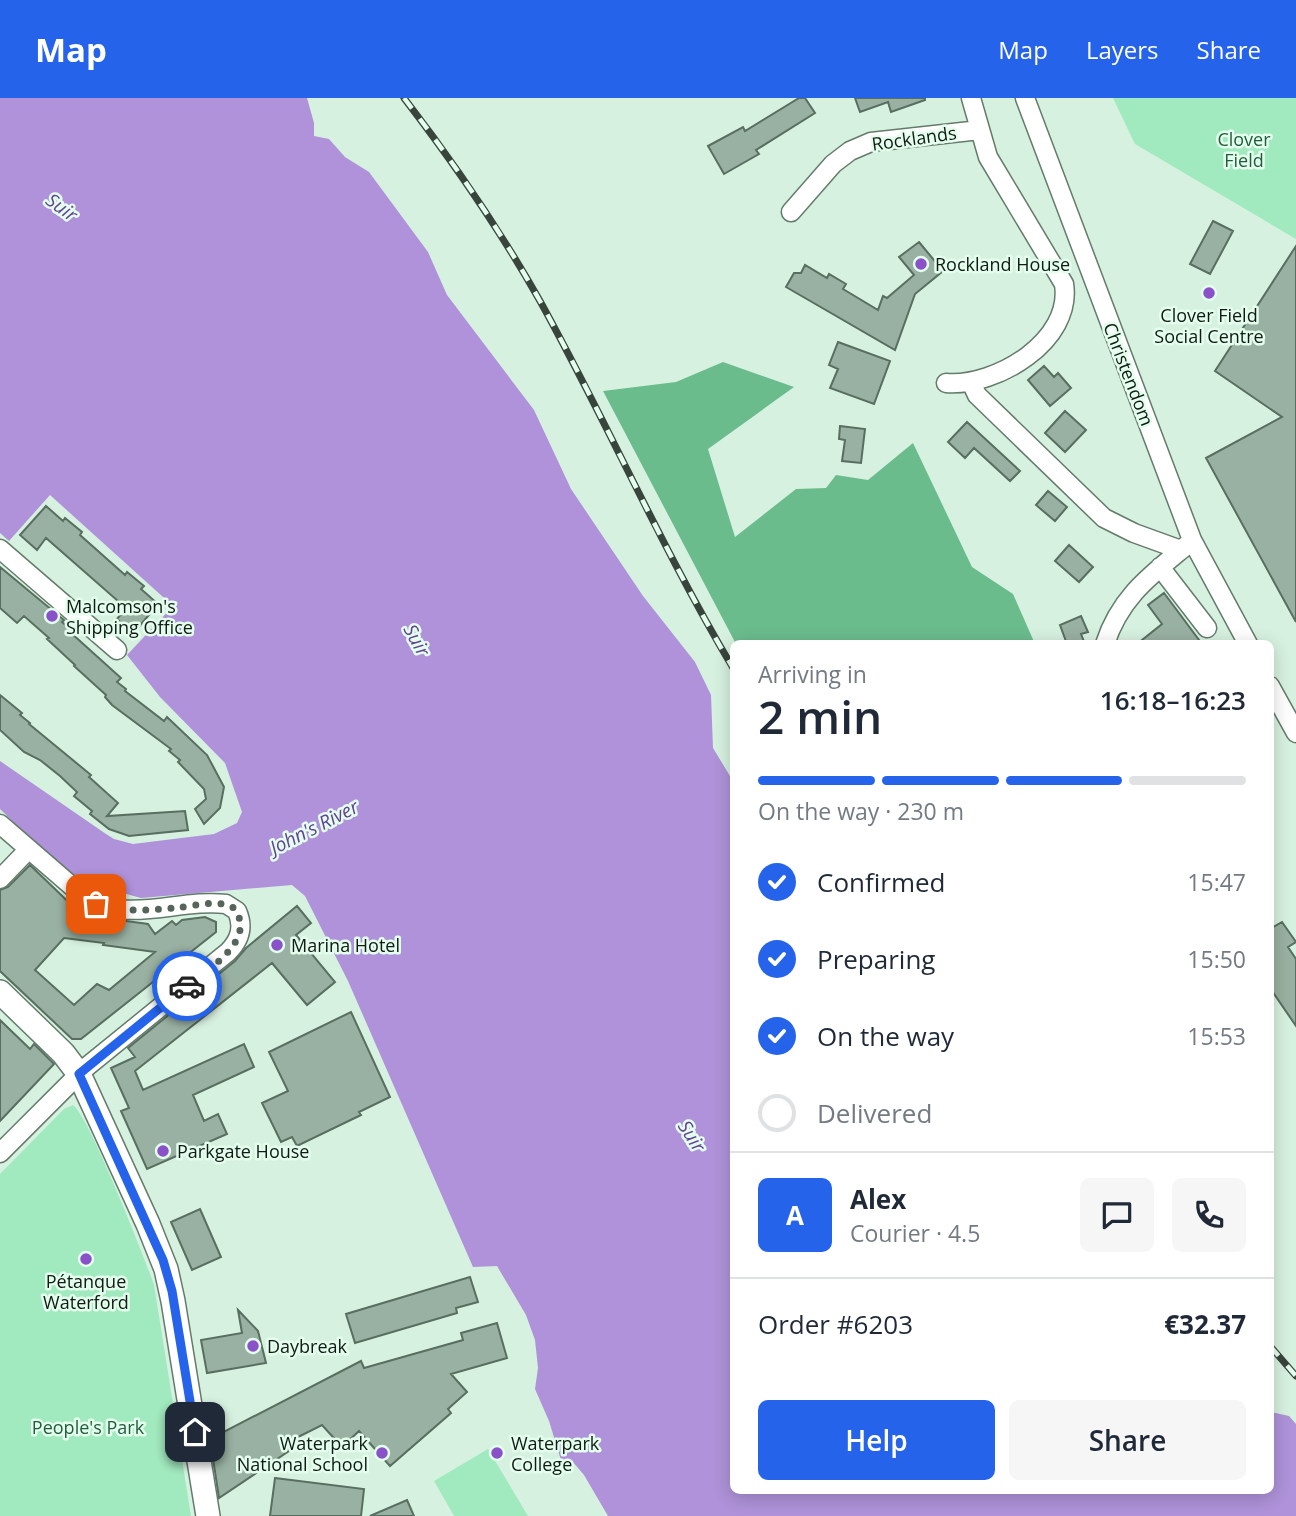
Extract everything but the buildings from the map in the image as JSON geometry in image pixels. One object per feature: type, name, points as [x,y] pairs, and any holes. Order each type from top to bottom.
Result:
[{"type":"main road","points":[[0,992],[64,1053],[79,1074],[157,1243],[173,1301],[208,1516]]},
{"type":"street","points":[[946,383],[971,382],[1027,356],[1045,342],[1064,310],[1066,297],[1064,284],[988,157],[971,98]]},
{"type":"street","name":"Christendom","points":[[1025,98],[1187,545],[1246,640]]},
{"type":"street","name":"Rocklands","points":[[791,212],[833,164],[850,151],[871,142],[980,130]]},
{"type":"street","points":[[971,382],[977,395],[1104,518],[1134,533],[1187,545]]},
{"type":"street","points":[[1106,640],[1115,617],[1126,600],[1187,545]]},
{"type":"street","points":[[0,550],[117,650]]},
{"type":"street","points":[[1160,567],[1207,628]]},
{"type":"street","points":[[1274,693],[1296,733]]},
{"type":"street","points":[[0,824],[96,904],[116,909],[143,910],[226,904],[237,911],[241,930],[228,953],[79,1074],[0,1153]]},
{"type":"street","points":[[0,879],[28,850]]},
{"type":"green space","name":"Clover Field","points":[[1113,98],[1296,98],[1296,239],[1135,144]]},
{"type":"green space","points":[[723,362],[794,387],[708,449],[735,537],[796,489],[826,488],[836,475],[868,480],[913,443],[972,567],[1013,594],[1033,640],[734,640],[603,391],[676,382]]},
{"type":"green space","name":"People's Park","points":[[73,1105],[103,1160],[154,1285],[191,1516],[0,1516],[0,1174],[64,1109]]},
{"type":"green space","points":[[488,1449],[528,1516],[454,1516],[434,1481]]},
{"type":"water","points":[[0,98],[307,98],[314,123],[314,136],[329,139],[345,157],[369,172],[428,252],[447,295],[534,410],[571,489],[643,596],[695,662],[711,695],[713,748],[730,776],[730,1494],[1274,1494],[1274,1413],[1289,1416],[1296,1424],[1296,1516],[608,1516],[584,1475],[572,1461],[564,1470],[549,1421],[535,1389],[538,1368],[535,1340],[526,1315],[497,1266],[473,1267],[348,981],[305,896],[292,885],[141,898],[83,882],[36,844],[0,809],[0,761],[114,839],[133,844],[214,834],[237,823],[242,812],[225,763],[160,697],[127,655],[173,606],[50,495],[9,541],[0,533]]},
{"type":"railway","points":[[404,98],[476,197],[540,301],[682,577],[730,663]]},
{"type":"railway","points":[[1274,1351],[1296,1376]]},
{"type":"way so far","points":[[96,904],[116,909],[143,910],[220,904],[234,908],[241,924],[236,943],[228,953],[187,986]]},
{"type":"place","name":"Rockland House","points":[[921,264]]},
{"type":"place","name":"Clover Field Social Centre","points":[[1209,293]]},
{"type":"place","name":"Malcomson's Shipping Office","points":[[52,616]]},
{"type":"place","name":"Marina Hotel","points":[[277,945]]},
{"type":"place","name":"Parkgate House","points":[[163,1151]]},
{"type":"place","name":"Pétanque Waterford","points":[[86,1259]]},
{"type":"place","name":"Daybreak","points":[[253,1346]]},
{"type":"place","name":"Waterpark National School","points":[[382,1453]]},
{"type":"place","name":"Waterpark College","points":[[497,1453]]},
{"type":"route","points":[[187,986],[79,1074],[163,1260],[172,1291],[195,1432]]},
{"type":"water label","name":"Suir","points":[[62,207]]},
{"type":"water label","name":"Suir","points":[[417,640]]},
{"type":"water label","name":"John's River","points":[[314,827]]},
{"type":"water label","name":"Suir","points":[[692,1136]]}]
